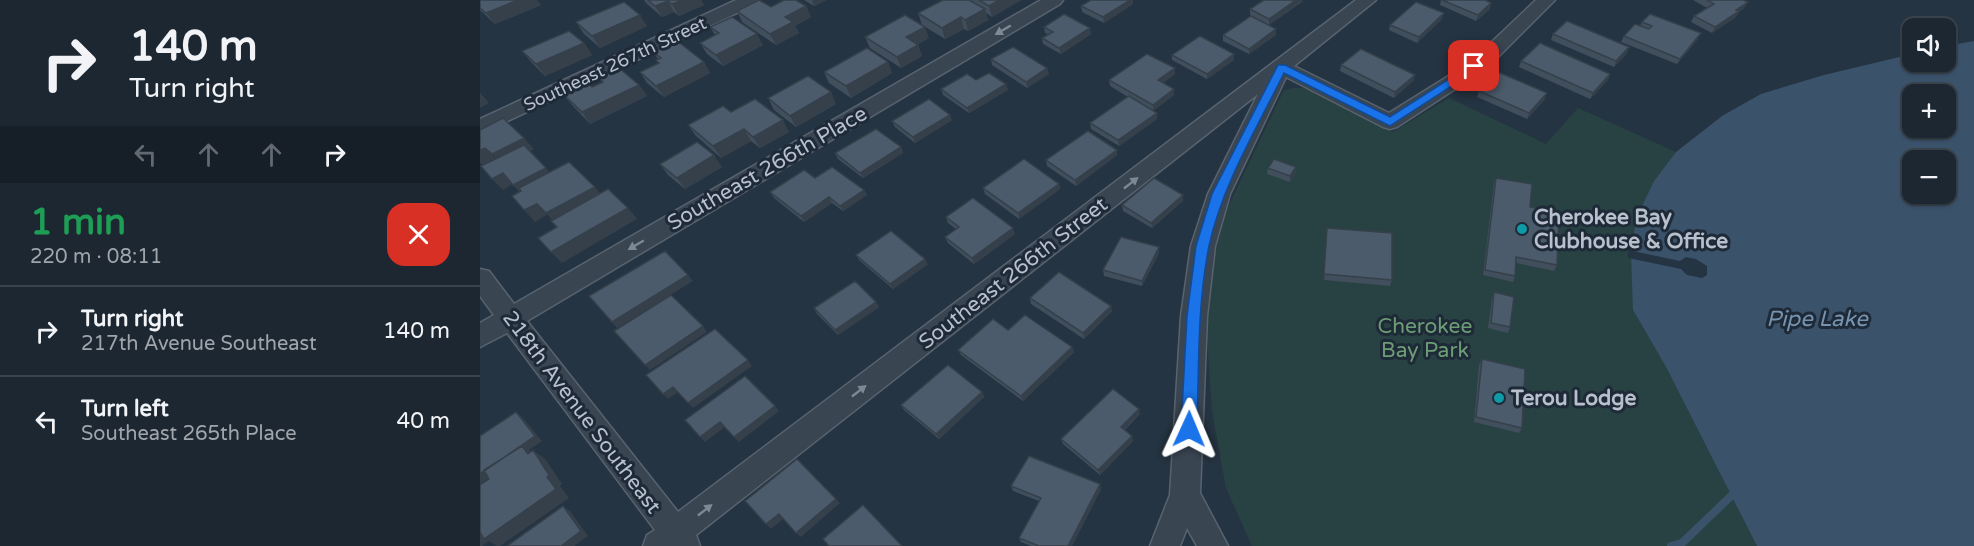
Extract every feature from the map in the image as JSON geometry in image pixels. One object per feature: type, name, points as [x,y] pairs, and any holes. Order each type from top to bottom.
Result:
[{"type":"street","name":"Southeast 267th Street","points":[[480,127],[750,0]]},
{"type":"street","name":"Southeast 266th Place","points":[[480,336],[1054,0]]},
{"type":"street","name":"Southeast 266th Street","points":[[673,542],[1367,0]]},
{"type":"street","points":[[1165,546],[1185,495],[1192,338],[1203,246],[1219,194],[1281,67],[1390,122],[1462,76],[1487,57],[1546,0]]},
{"type":"street","name":"218th Avenue Southeast","points":[[480,278],[673,542]]},
{"type":"street","points":[[1185,495],[1213,546]]},
{"type":"green space","name":"Cherokee Bay Park","points":[[1306,88],[1393,132],[1449,98],[1546,144],[1578,108],[1676,152],[1654,181],[1633,310],[1666,367],[1757,546],[1252,546],[1226,488],[1212,411],[1204,295],[1226,211],[1284,90]]},
{"type":"water","name":"Pipe Lake","points":[[1974,41],[1974,546],[1757,546],[1666,367],[1633,310],[1631,253],[1636,219],[1654,181],[1676,152],[1722,116],[1761,94],[1824,75],[1902,56],[1902,72],[1956,72],[1956,44]]},
{"type":"pier","points":[[1628,250],[1680,261],[1686,257],[1696,259],[1707,266],[1707,275],[1702,278],[1687,275],[1681,269],[1628,258]]},
{"type":"building","points":[[480,0],[518,0],[486,13],[480,8]]},
{"type":"building","points":[[648,0],[683,0],[672,4],[668,1],[655,6]]},
{"type":"building","points":[[759,0],[771,7],[784,0],[796,0],[806,6],[785,17],[793,22],[770,34],[737,11]]},
{"type":"building","points":[[943,0],[969,0],[985,9],[965,20],[961,17],[942,28],[918,13]]},
{"type":"building","points":[[979,0],[999,0],[989,6]]},
{"type":"building","points":[[1091,0],[1130,0],[1103,17],[1081,6]]},
{"type":"building","points":[[1264,0],[1296,0],[1269,19],[1250,9]]},
{"type":"building","points":[[1442,0],[1485,0],[1491,3],[1478,15]]},
{"type":"building","points":[[1707,0],[1748,2],[1715,27],[1694,16],[1714,4]]},
{"type":"building","points":[[624,2],[640,15],[592,36],[576,22]]},
{"type":"building","points":[[1416,2],[1444,13],[1419,37],[1390,25]]},
{"type":"building","points":[[1064,14],[1090,28],[1059,48],[1042,38],[1053,32],[1044,27]]},
{"type":"building","points":[[1650,14],[1701,33],[1680,59],[1624,36],[1635,24],[1649,29],[1652,26],[1642,22]]},
{"type":"building","points":[[905,15],[925,27],[906,37],[918,45],[897,57],[865,37]]},
{"type":"building","points":[[1251,16],[1276,29],[1249,49],[1223,35]]},
{"type":"building","points":[[732,17],[757,34],[716,55],[700,43],[719,33],[710,27]]},
{"type":"building","points":[[1567,21],[1629,47],[1616,61],[1553,34]]},
{"type":"building","points":[[569,31],[584,43],[536,64],[522,51]]},
{"type":"building","points":[[1200,36],[1234,54],[1207,74],[1172,55]]},
{"type":"building","points":[[676,40],[704,62],[656,86],[640,72],[659,63],[656,60],[661,58],[653,52]]},
{"type":"building","points":[[1540,43],[1610,74],[1593,93],[1521,61]]},
{"type":"building","points":[[1013,47],[1047,68],[1026,82],[991,59]]},
{"type":"building","points":[[867,48],[888,62],[846,86],[824,72]]},
{"type":"building","points":[[1361,49],[1415,75],[1395,92],[1341,65]]},
{"type":"building","points":[[1147,54],[1175,68],[1158,80],[1174,89],[1153,105],[1109,80]]},
{"type":"building","points":[[619,68],[639,85],[582,112],[563,94],[588,83],[592,87],[603,82],[599,78]]},
{"type":"building","points":[[1498,72],[1547,93],[1529,113],[1479,91]]},
{"type":"building","points":[[989,73],[1006,84],[967,108],[941,89],[967,74],[976,80]]},
{"type":"building","points":[[808,76],[831,92],[790,116],[768,98]]},
{"type":"building","points":[[1129,96],[1157,113],[1118,140],[1090,123]]},
{"type":"building","points":[[755,99],[783,120],[753,137],[744,129],[713,146],[688,125],[723,106],[731,112]]},
{"type":"building","points":[[929,99],[950,115],[913,137],[892,121]]},
{"type":"building","points":[[503,118],[524,138],[492,154],[485,148],[480,150],[480,130]]},
{"type":"building","points":[[876,129],[901,147],[860,173],[835,153]]},
{"type":"building","points":[[1088,131],[1117,150],[1075,180],[1046,160]]},
{"type":"building","points":[[697,142],[714,155],[677,178],[660,164]]},
{"type":"building","points":[[524,145],[546,168],[513,185],[503,173],[492,179],[481,166]]},
{"type":"building","points":[[1024,159],[1059,184],[1018,213],[983,188]]},
{"type":"building","points":[[1274,159],[1296,167],[1290,176],[1268,168]]},
{"type":"building","points":[[569,162],[595,187],[546,213],[537,204],[524,210],[512,196],[521,191],[519,188]]},
{"type":"building","points":[[832,167],[864,190],[840,206],[829,197],[801,216],[770,192],[804,170],[815,178]]},
{"type":"building","points":[[1154,178],[1183,195],[1151,223],[1122,205]]},
{"type":"building","name":"Cherokee Bay Clubhouse & Office","points":[[1496,178],[1532,184],[1530,207],[1559,213],[1557,265],[1516,257],[1515,276],[1485,270]]},
{"type":"building","points":[[608,189],[628,208],[551,252],[538,238],[557,227],[551,221]]},
{"type":"building","points":[[973,198],[1013,228],[972,258],[945,237],[959,227],[946,217]]},
{"type":"building","points":[[1327,228],[1392,233],[1392,280],[1324,274]]},
{"type":"building","points":[[891,231],[925,259],[890,284],[856,255]]},
{"type":"building","points":[[1121,237],[1159,247],[1142,281],[1103,270]]},
{"type":"building","points":[[665,251],[688,275],[612,322],[589,296]]},
{"type":"building","points":[[1059,272],[1111,306],[1083,333],[1030,298]]},
{"type":"building","points":[[855,281],[876,302],[835,330],[814,308]]},
{"type":"building","points":[[1494,292],[1514,297],[1510,327],[1491,323]]},
{"type":"building","points":[[671,295],[703,326],[645,365],[614,331]]},
{"type":"building","points":[[1025,315],[1072,347],[1021,396],[958,350],[993,319],[1008,330]]},
{"type":"building","points":[[715,329],[748,360],[688,403],[673,387],[663,394],[646,375]]},
{"type":"building","name":"Terou Lodge","points":[[1482,359],[1525,369],[1522,428],[1476,417]]},
{"type":"building","points":[[948,365],[982,392],[936,434],[901,405]]},
{"type":"building","points":[[745,376],[775,406],[734,437],[720,422],[700,437],[685,420]]},
{"type":"building","points":[[1113,389],[1139,409],[1121,427],[1132,436],[1098,470],[1061,439]]},
{"type":"building","points":[[516,412],[535,436],[480,474],[480,436]]},
{"type":"building","points":[[522,446],[528,454],[533,450],[556,489],[484,539],[480,532],[480,485],[489,479],[484,470]]},
{"type":"building","points":[[1029,456],[1100,484],[1068,546],[1039,546],[1019,538],[1041,498],[1011,486]]},
{"type":"building","points":[[797,459],[836,499],[796,533],[779,514],[766,524],[745,501]]},
{"type":"building","points":[[863,505],[902,546],[829,546],[823,539]]},
{"type":"building","points":[[563,506],[581,531],[561,546],[507,546]]},
{"type":"waterway","points":[[1671,546],[1682,543],[1731,496]]},
{"type":"place","name":"Cherokee Bay Clubhouse & Office","points":[[1522,229]]},
{"type":"place","name":"Terou Lodge","points":[[1499,398]]},
{"type":"route","points":[[1189,429],[1194,316],[1198,276],[1210,216],[1281,67],[1390,122],[1474,66]]}]
